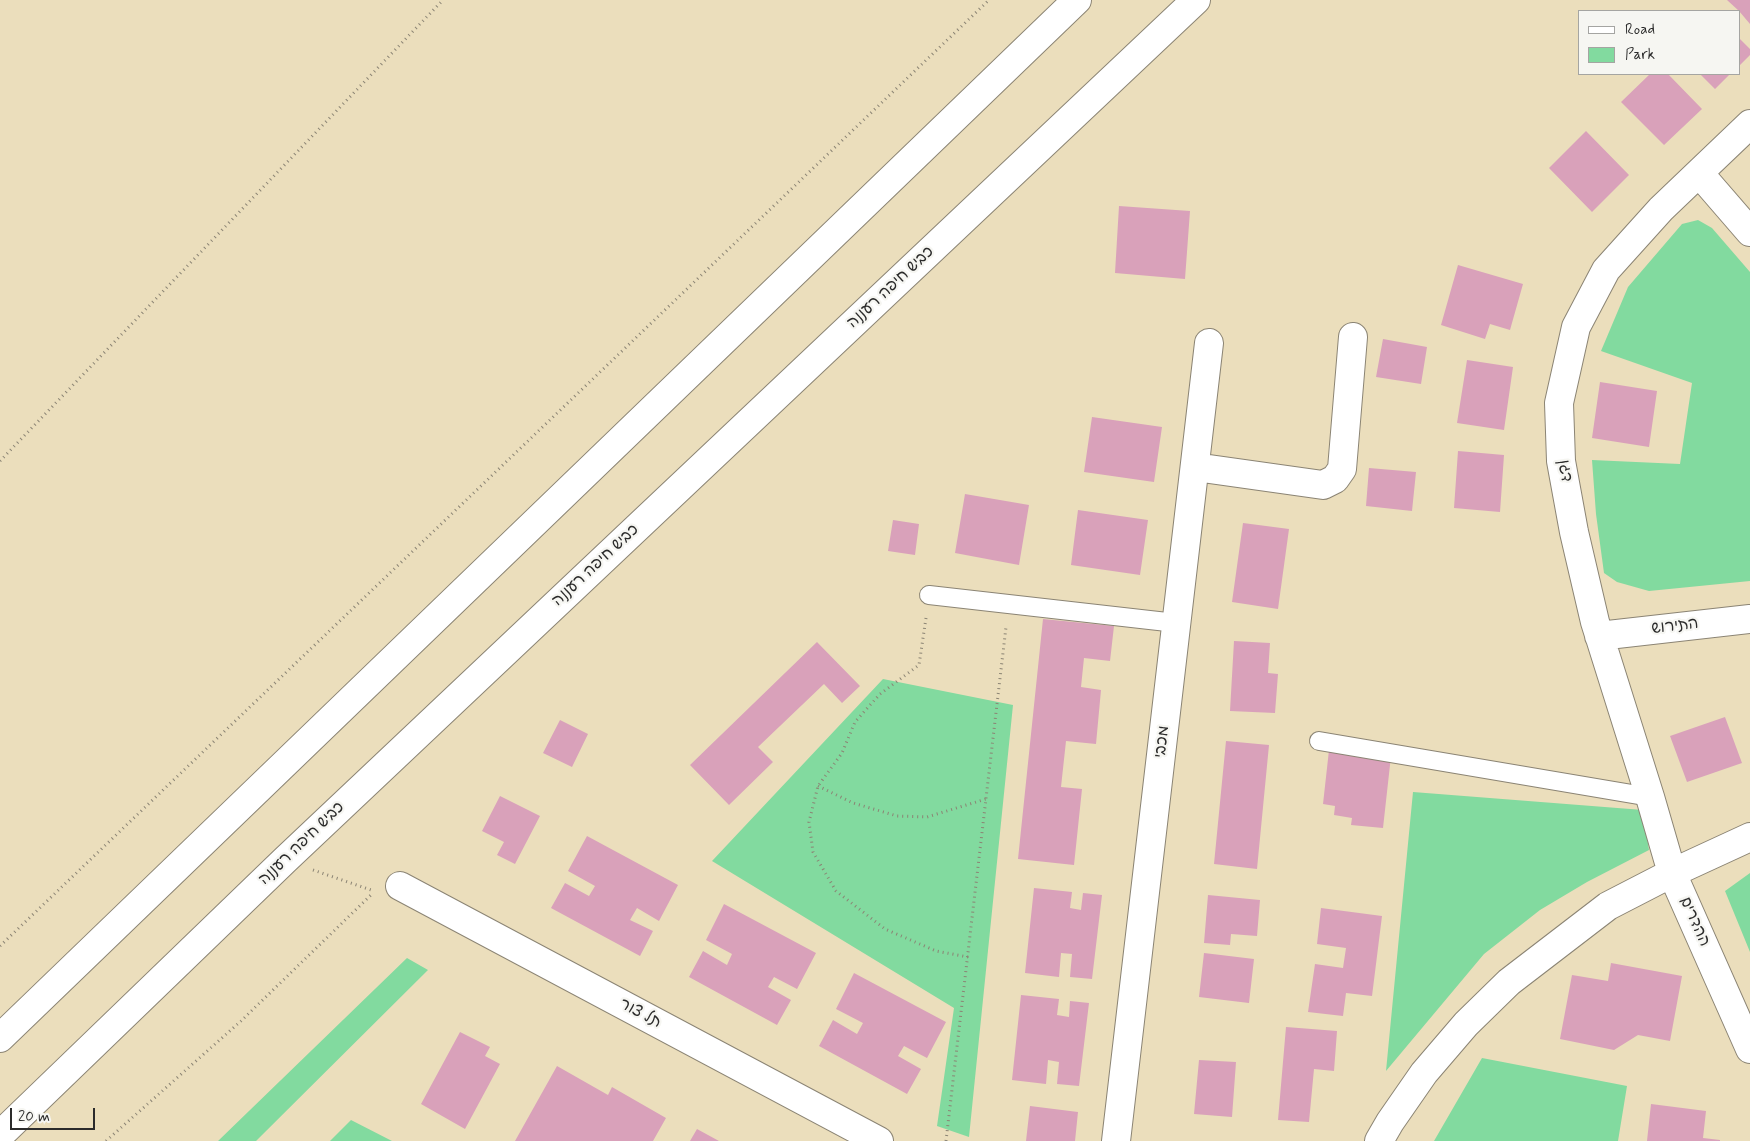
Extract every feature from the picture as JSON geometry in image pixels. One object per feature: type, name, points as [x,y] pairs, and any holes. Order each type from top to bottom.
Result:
[{"type":"main road","points":[[0,1038],[1077,0]]},
{"type":"main road","name":"כביש חיפה רעננה","points":[[0,1135],[284,860],[1196,0]]},
{"type":"main road","name":"דגן","points":[[1672,873],[1599,636],[1574,532],[1561,462],[1559,403],[1576,327],[1606,270],[1661,209],[1750,124]]},
{"type":"main road","points":[[1699,173],[1750,232]]},
{"type":"main road","points":[[1195,467],[1323,486],[1335,479],[1342,469],[1353,337]]},
{"type":"main road","name":"מכבי","points":[[1116,1141],[1209,343]]},
{"type":"main road","name":"התירוש","points":[[1599,636],[1750,619]]},
{"type":"main road","points":[[1379,1141],[1424,1073],[1466,1024],[1509,982],[1608,906],[1672,873],[1750,838]]},
{"type":"main road","name":"ההדרים","points":[[1672,873],[1750,1049]]},
{"type":"main road","name":"תל צור","points":[[388,889],[879,1141]]},
{"type":"lane","points":[[928,595],[1176,623]]},
{"type":"lane","points":[[1319,740],[1650,797]]},
{"type":"path","points":[[0,461],[443,0]]},
{"type":"path","points":[[0,946],[989,0]]},
{"type":"path","points":[[928,595],[919,664],[880,694],[855,722],[842,753],[818,786],[809,822],[813,852],[836,891],[885,929],[936,951],[968,957]]},
{"type":"path","points":[[946,1141],[1009,604]]},
{"type":"path","points":[[818,786],[853,803],[897,816],[927,817],[986,800]]},
{"type":"path","points":[[284,860],[388,889]]},
{"type":"path","points":[[106,1141],[388,889]]},
{"type":"green space","points":[[1698,220],[1712,228],[1750,272],[1750,581],[1649,591],[1617,582],[1604,573],[1596,514],[1592,460],[1680,464],[1692,383],[1601,351],[1628,287],[1682,224]]},
{"type":"green space","points":[[883,679],[1013,705],[969,1137],[937,1126],[954,1008],[712,861]]},
{"type":"green space","points":[[1413,792],[1643,810],[1649,850],[1587,882],[1540,910],[1484,954],[1386,1071]]},
{"type":"green space","points":[[1750,873],[1750,952],[1725,891]]},
{"type":"green space","points":[[407,958],[428,970],[256,1141],[218,1141]]},
{"type":"green space","points":[[1482,1058],[1627,1086],[1618,1141],[1434,1141]]},
{"type":"green space","points":[[351,1120],[392,1141],[330,1141]]},
{"type":"building","points":[[1727,0],[1750,0],[1750,24],[1740,10]]},
{"type":"building","points":[[1740,39],[1750,49],[1750,55],[1740,65]]},
{"type":"building","points":[[1649,75],[1669,75],[1702,109],[1664,145],[1621,102]]},
{"type":"building","points":[[1701,75],[1729,75],[1715,89]]},
{"type":"building","points":[[1586,131],[1629,175],[1592,212],[1549,168]]},
{"type":"building","points":[[1119,206],[1190,211],[1185,279],[1115,273]]},
{"type":"building","points":[[1458,265],[1523,284],[1510,330],[1490,324],[1485,339],[1441,325]]},
{"type":"building","points":[[1383,339],[1427,347],[1421,384],[1376,377]]},
{"type":"building","points":[[1467,360],[1513,367],[1504,430],[1457,423]]},
{"type":"building","points":[[1600,382],[1657,391],[1649,447],[1592,438]]},
{"type":"building","points":[[1092,417],[1162,427],[1154,482],[1084,472]]},
{"type":"building","points":[[1458,451],[1504,455],[1500,512],[1454,508]]},
{"type":"building","points":[[1369,468],[1416,472],[1412,511],[1366,506]]},
{"type":"building","points":[[965,494],[1029,505],[1019,565],[955,553]]},
{"type":"building","points":[[1078,510],[1148,520],[1140,575],[1071,565]]},
{"type":"building","points":[[893,520],[919,524],[915,555],[888,551]]},
{"type":"building","points":[[1243,523],[1289,529],[1278,609],[1232,602]]},
{"type":"building","points":[[1043,619],[1114,626],[1110,661],[1084,658],[1081,687],[1101,690],[1096,744],[1066,741],[1061,787],[1082,789],[1074,865],[1018,859]]},
{"type":"building","points":[[1234,641],[1270,643],[1268,673],[1278,674],[1275,713],[1230,711]]},
{"type":"building","points":[[817,642],[860,686],[842,703],[824,684],[758,747],[773,762],[729,805],[690,765]]},
{"type":"building","points":[[1725,717],[1742,763],[1687,782],[1670,736]]},
{"type":"building","points":[[560,720],[588,734],[572,767],[543,753]]},
{"type":"building","points":[[1226,741],[1269,745],[1257,869],[1214,864]]},
{"type":"building","points":[[1329,750],[1391,756],[1383,828],[1351,825],[1352,818],[1334,815],[1335,806],[1323,804]]},
{"type":"building","points":[[500,796],[540,816],[515,864],[497,855],[504,842],[482,831]]},
{"type":"building","points":[[587,836],[678,885],[659,921],[637,908],[630,920],[653,931],[640,956],[551,908],[565,883],[589,896],[595,886],[568,871]]},
{"type":"building","points":[[1034,888],[1072,892],[1070,908],[1081,910],[1083,893],[1102,895],[1092,979],[1070,977],[1072,954],[1061,953],[1059,977],[1025,973]]},
{"type":"building","points":[[1208,895],[1260,900],[1257,936],[1231,934],[1230,945],[1204,943]]},
{"type":"building","points":[[724,904],[816,953],[797,989],[774,977],[768,987],[791,1000],[777,1025],[689,977],[703,951],[727,965],[732,954],[706,940]]},
{"type":"building","points":[[1321,908],[1382,916],[1372,996],[1346,993],[1343,1016],[1308,1012],[1315,964],[1343,968],[1346,948],[1317,944]]},
{"type":"building","points":[[1204,953],[1254,959],[1249,1003],[1199,997]]},
{"type":"building","points":[[1611,963],[1682,976],[1670,1041],[1638,1035],[1614,1050],[1560,1039],[1572,975],[1608,981]]},
{"type":"building","points":[[854,973],[946,1022],[927,1058],[904,1046],[898,1056],[921,1069],[907,1094],[819,1046],[833,1020],[857,1034],[863,1023],[836,1009]]},
{"type":"building","points":[[1021,995],[1059,999],[1057,1015],[1069,1017],[1070,1001],[1089,1003],[1079,1086],[1057,1084],[1059,1062],[1048,1060],[1046,1084],[1012,1080]]},
{"type":"building","points":[[1286,1027],[1337,1031],[1334,1071],[1314,1069],[1309,1122],[1278,1120]]},
{"type":"building","points":[[460,1032],[490,1047],[485,1056],[500,1064],[465,1129],[421,1104]]},
{"type":"building","points":[[1199,1060],[1236,1062],[1232,1117],[1194,1114]]},
{"type":"building","points":[[557,1066],[608,1095],[612,1087],[666,1118],[653,1141],[515,1141]]},
{"type":"building","points":[[1651,1104],[1706,1111],[1703,1138],[1720,1141],[1647,1141]]},
{"type":"building","points":[[1030,1106],[1078,1112],[1075,1141],[1026,1141]]},
{"type":"building","points":[[697,1129],[719,1141],[690,1141]]}]
